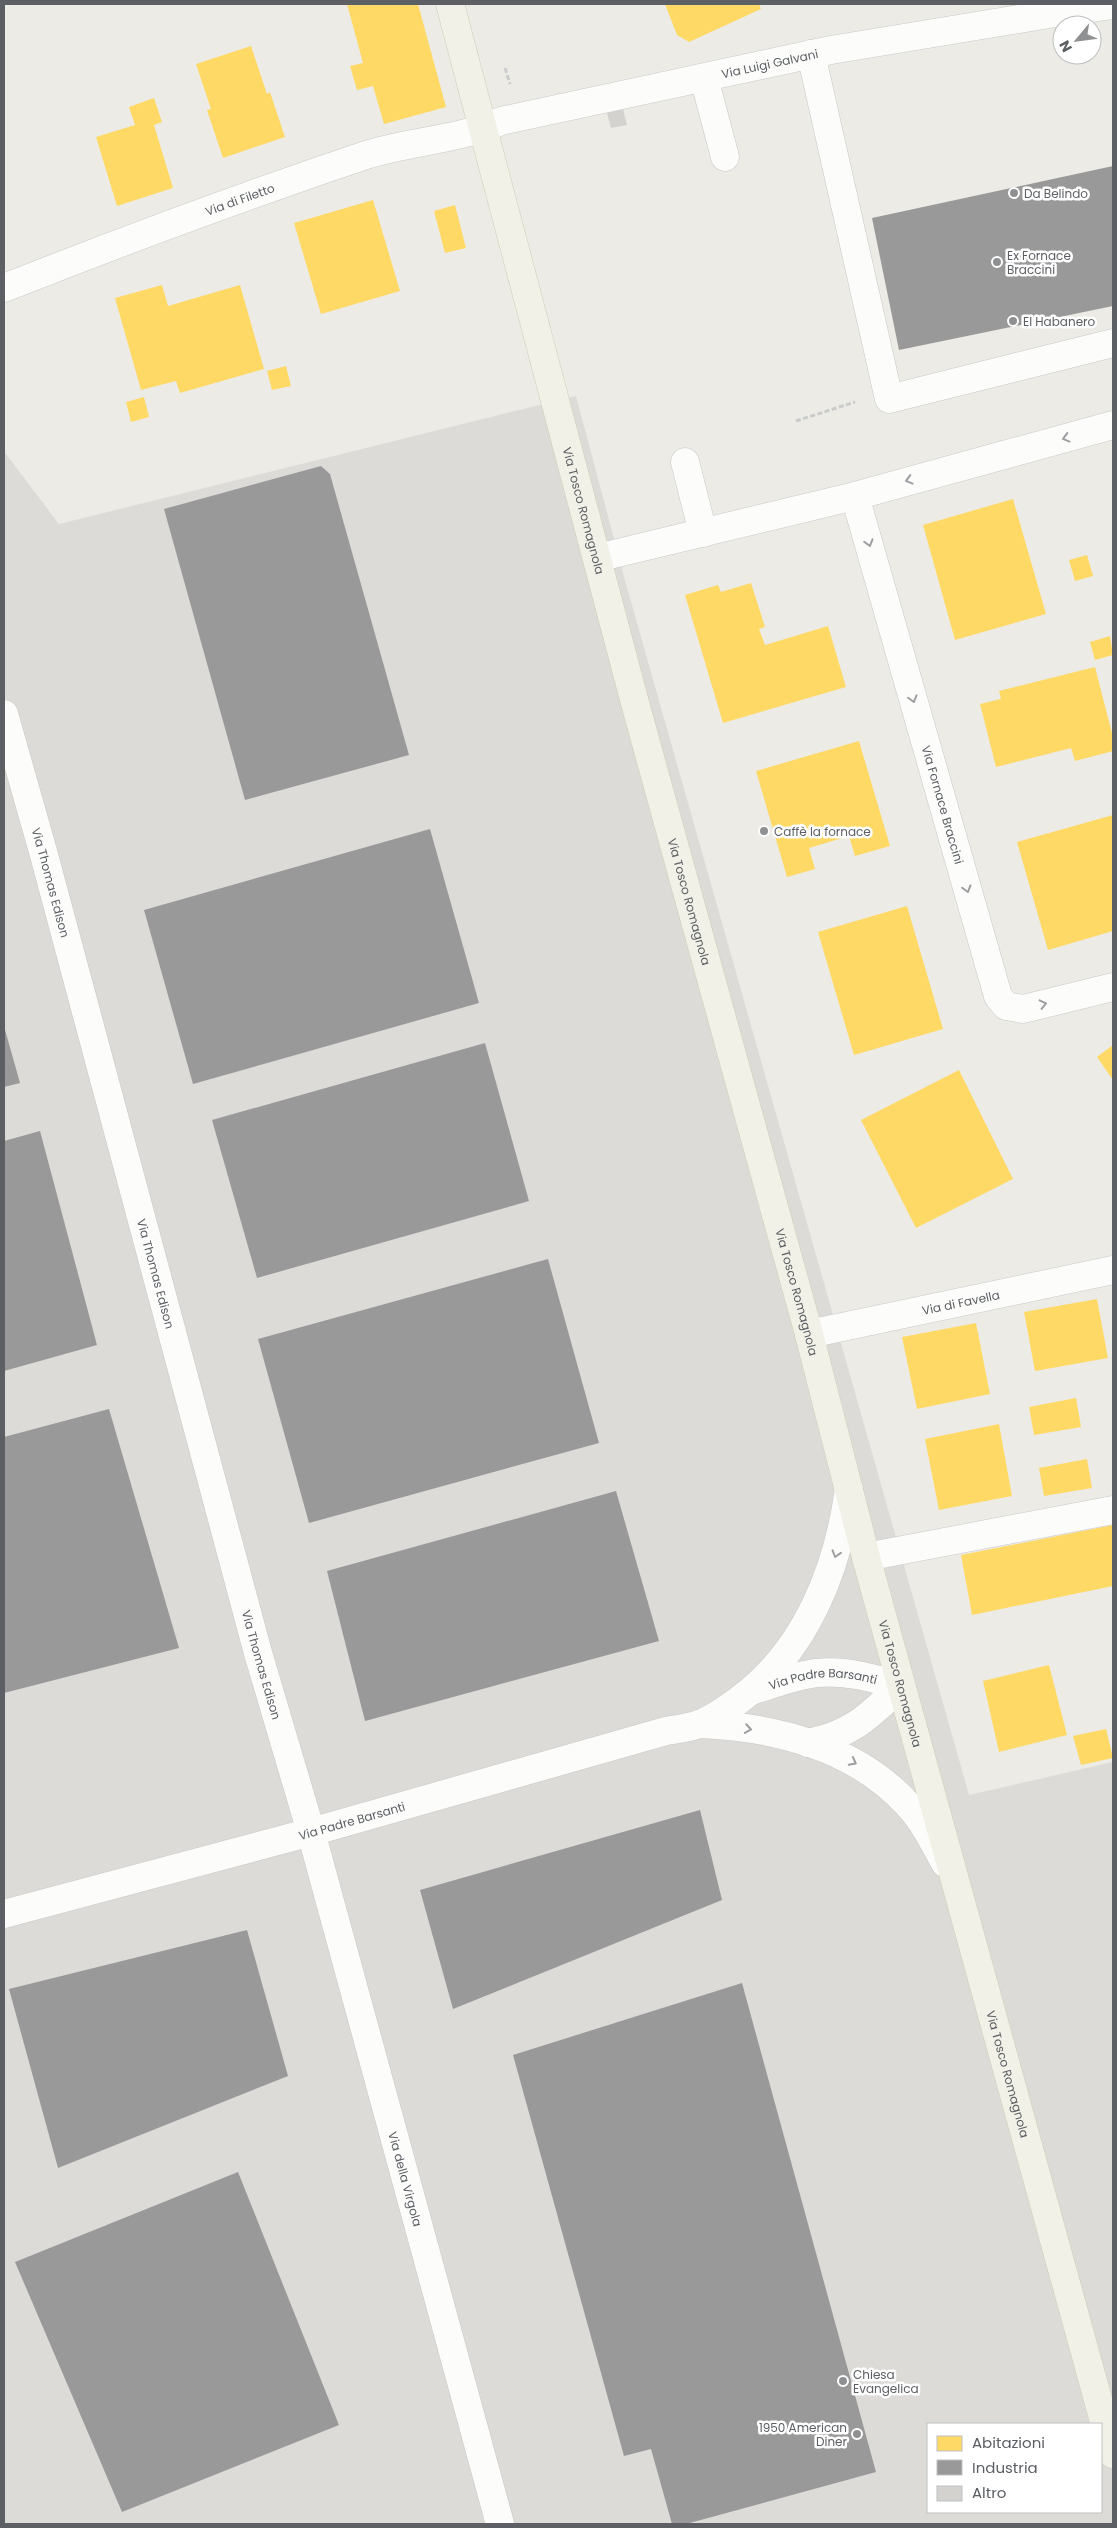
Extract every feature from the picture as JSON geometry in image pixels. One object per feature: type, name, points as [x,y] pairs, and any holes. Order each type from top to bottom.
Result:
[{"type":"main road","name":"Via Tosco Romagnola","points":[[450,4],[597,558],[808,1334],[866,1557],[1113,2454]]},
{"type":"street","name":"Via Luigi Galvani","points":[[484,129],[501,121],[811,54],[1047,9],[1113,5]]},
{"type":"street","points":[[811,54],[889,398],[1113,343]]},
{"type":"street","points":[[704,78],[725,157]]},
{"type":"street","name":"Via di Filetto","points":[[4,288],[369,154],[484,129]]},
{"type":"street","points":[[597,558],[855,496],[1113,425]]},
{"type":"street","points":[[686,462],[703,533]]},
{"type":"street","name":"Via Fornace Braccini","points":[[855,496],[998,996],[1006,1006],[1023,1009],[1113,986]]},
{"type":"street","name":"Via Thomas Edison","points":[[4,714],[44,855],[258,1653],[311,1832]]},
{"type":"street","name":"Via di Favella","points":[[808,1334],[1113,1270]]},
{"type":"street","name":"Via Padre Barsanti","points":[[4,1914],[311,1832],[700,1724],[753,1690],[784,1655],[808,1622],[836,1556],[844,1527],[849,1489]]},
{"type":"street","points":[[866,1557],[1113,1510]]},
{"type":"street","name":"Via Padre Barsanti","points":[[753,1690],[798,1677],[835,1672],[857,1674],[901,1686]]},
{"type":"street","name":"Via Padre Barsanti","points":[[808,1743],[830,1739],[845,1733],[869,1716],[901,1686]]},
{"type":"street","name":"Via Padre Barsanti","points":[[700,1724],[726,1725],[770,1732],[808,1743],[862,1766],[894,1791],[908,1805],[928,1831],[953,1877]]},
{"type":"street","name":"Via della Virgola","points":[[311,1832],[500,2524]]},
{"type":"path","points":[[796,421],[888,391]]},
{"type":"shaded area","points":[[576,396],[626,584],[969,1795],[1113,1762],[1113,2524],[4,2524],[4,454],[6,454],[59,524]]},
{"type":"building: Abitazioni","points":[[347,4],[418,4],[446,107],[384,124],[373,86],[357,90],[350,66],[363,63]]},
{"type":"building: Abitazioni","points":[[665,4],[759,4],[761,9],[689,42],[677,35]]},
{"type":"building: Abitazioni","points":[[251,46],[267,94],[270,92],[285,137],[223,158],[207,110],[211,109],[196,64]]},
{"type":"building: Abitazioni","points":[[154,98],[162,122],[154,125],[173,188],[117,206],[96,137],[135,125],[129,107]]},
{"type":"building: Abitazioni","points":[[373,200],[400,291],[321,314],[294,223]]},
{"type":"building: Abitazioni","points":[[455,205],[466,248],[445,253],[434,211]]},
{"type":"building: Abitazioni","points":[[162,285],[168,306],[240,285],[264,369],[180,393],[176,381],[141,390],[115,298]]},
{"type":"building: Abitazioni","points":[[286,366],[291,386],[272,390],[267,371]]},
{"type":"building: Abitazioni","points":[[144,397],[149,417],[131,422],[126,402]]},
{"type":"building: Abitazioni","points":[[1013,499],[1046,614],[955,640],[923,525]]},
{"type":"building: Abitazioni","points":[[1087,555],[1093,576],[1075,581],[1069,560]]},
{"type":"building: Abitazioni","points":[[751,583],[765,627],[759,629],[765,645],[828,626],[846,687],[723,723],[685,595],[718,585],[721,592]]},
{"type":"building: Abitazioni","points":[[1110,636],[1113,655],[1095,660],[1090,642]]},
{"type":"building: Abitazioni","points":[[1095,667],[1113,737],[1113,751],[1075,761],[1071,748],[996,767],[980,704],[1001,699],[999,691]]},
{"type":"building: Abitazioni","points":[[859,741],[890,846],[855,856],[849,836],[809,848],[815,869],[787,877],[756,771]]},
{"type":"building: Abitazioni","points":[[1113,815],[1113,931],[1048,950],[1017,842]]},
{"type":"building: Abitazioni","points":[[907,906],[943,1029],[854,1055],[818,932]]},
{"type":"building: Abitazioni","points":[[1113,1045],[1113,1080],[1097,1057]]},
{"type":"building: Abitazioni","points":[[959,1070],[1013,1179],[916,1228],[861,1120]]},
{"type":"building: Abitazioni","points":[[1097,1299],[1108,1358],[1035,1371],[1024,1312]]},
{"type":"building: Abitazioni","points":[[976,1323],[990,1394],[917,1409],[902,1337]]},
{"type":"building: Abitazioni","points":[[1076,1398],[1081,1427],[1034,1435],[1029,1407]]},
{"type":"building: Abitazioni","points":[[999,1424],[1012,1496],[939,1510],[925,1439]]},
{"type":"building: Abitazioni","points":[[1087,1459],[1092,1488],[1044,1496],[1039,1468]]},
{"type":"building: Abitazioni","points":[[1113,1525],[1113,1586],[972,1615],[961,1555]]},
{"type":"building: Abitazioni","points":[[1049,1665],[1067,1735],[999,1752],[983,1681]]},
{"type":"building: Abitazioni","points":[[1106,1729],[1113,1758],[1081,1765],[1073,1736]]},
{"type":"building: Industria","name":"Ex Fornace Braccini","points":[[1113,166],[1113,306],[899,350],[872,218]]},
{"type":"building: Industria","points":[[321,466],[330,474],[409,755],[245,800],[164,509]]},
{"type":"building: Industria","points":[[430,829],[479,1003],[193,1084],[144,910]]},
{"type":"building: Industria","points":[[4,1026],[20,1083],[4,1087]]},
{"type":"building: Industria","points":[[485,1043],[529,1201],[257,1278],[212,1120]]},
{"type":"building: Industria","points":[[40,1131],[97,1345],[4,1371],[4,1141]]},
{"type":"building: Industria","points":[[548,1259],[599,1443],[309,1523],[258,1339]]},
{"type":"building: Industria","points":[[109,1409],[179,1648],[4,1693],[4,1437]]},
{"type":"building: Industria","points":[[616,1491],[659,1641],[365,1721],[327,1571]]},
{"type":"building: Industria","points":[[700,1810],[722,1900],[453,2009],[420,1890]]},
{"type":"building: Industria","points":[[247,1930],[288,2076],[58,2168],[9,1989]]},
{"type":"building: Industria","points":[[742,1983],[876,2472],[686,2524],[672,2524],[651,2449],[624,2456],[513,2055]]},
{"type":"building: Industria","points":[[238,2172],[339,2425],[122,2512],[15,2262]]},
{"type":"building: Altro","points":[[623,109],[627,125],[611,128],[607,113]]},
{"type":"place","name":"Da Belindo","points":[[1014,193]]},
{"type":"place","name":"Ex Fornace Braccini","points":[[997,262]]},
{"type":"place","name":"El Habanero","points":[[1013,321]]},
{"type":"place","name":"Caffè la fornace","points":[[764,831]]},
{"type":"place","name":"Chiesa Evangelica","points":[[843,2381]]},
{"type":"place","name":"1950 American Diner","points":[[857,2434]]}]
